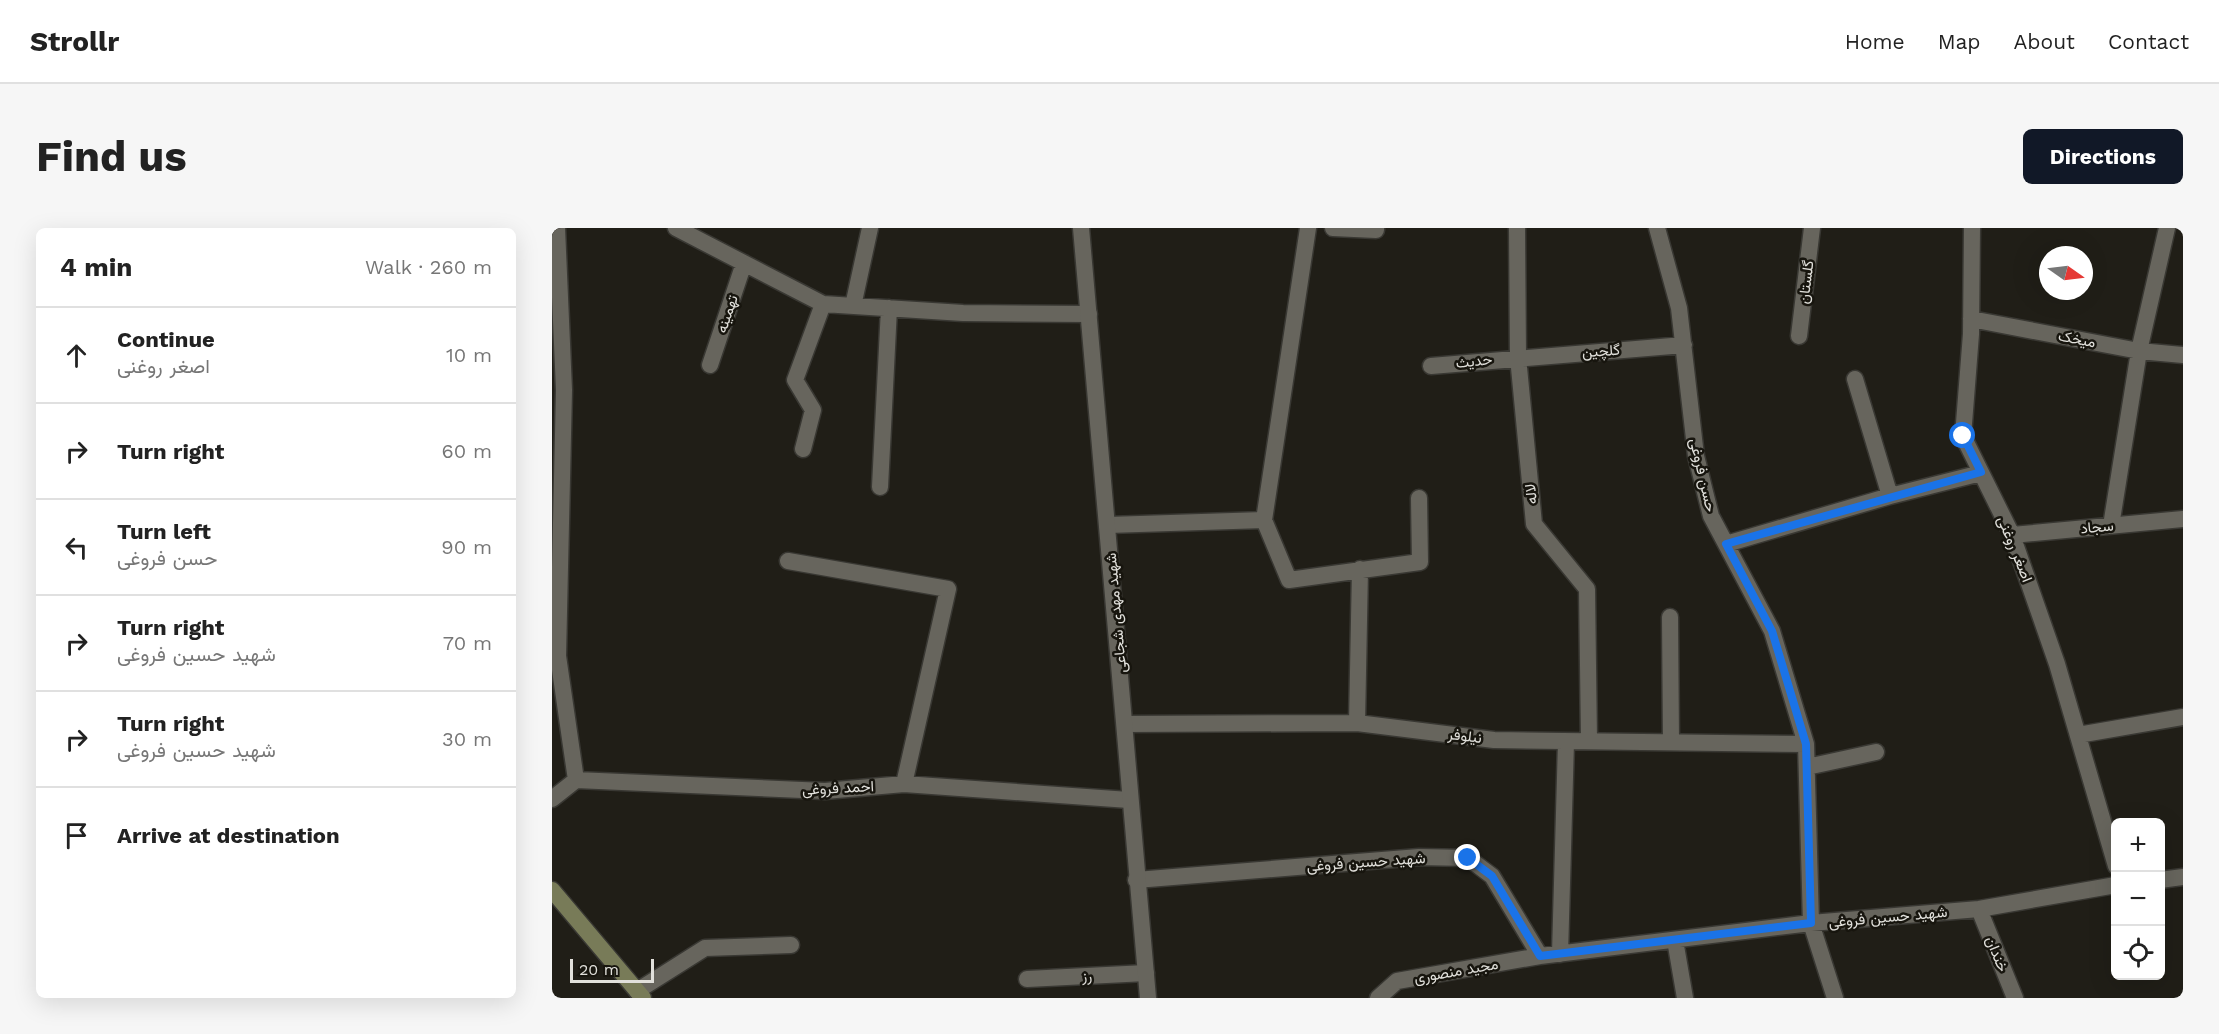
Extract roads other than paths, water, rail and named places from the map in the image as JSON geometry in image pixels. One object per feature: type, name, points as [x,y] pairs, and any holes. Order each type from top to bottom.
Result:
[{"type":"main road","points":[[552,890],[640,994]]},
{"type":"street","points":[[552,799],[576,780],[558,656],[564,390],[557,228]]},
{"type":"street","points":[[676,228],[823,304],[963,313],[1089,314]]},
{"type":"street","points":[[853,306],[870,228]]},
{"type":"street","name":"شهید مهدی شجاعی","points":[[1081,228],[1148,998]]},
{"type":"street","points":[[1308,228],[1264,520],[1289,580],[1420,562],[1419,498]]},
{"type":"street","points":[[1333,228],[1376,230],[1376,228]]},
{"type":"street","name":"لاله","points":[[1517,228],[1518,357],[1534,524],[1587,590],[1589,741]]},
{"type":"street","name":"حسن فروغی","points":[[1657,228],[1679,308],[1696,456],[1712,516],[1772,631],[1806,744],[1811,923],[1835,998]]},
{"type":"street","name":"گلستان","points":[[1799,336],[1812,228]]},
{"type":"street","name":"اصغر روغنی","points":[[1972,228],[1971,319],[1963,436],[2012,535],[2057,664],[2111,852]]},
{"type":"street","points":[[2112,526],[2139,351],[2167,228]]},
{"type":"street","name":"تهمینه","points":[[710,365],[744,263]]},
{"type":"street","points":[[803,448],[813,410],[795,380],[823,304]]},
{"type":"street","points":[[880,487],[889,308]]},
{"type":"street","name":"میخک","points":[[1971,319],[2139,351],[2183,355]]},
{"type":"street","name":"گلچین","points":[[1518,357],[1684,345]]},
{"type":"street","name":"حدیث","points":[[1431,366],[1518,357]]},
{"type":"street","points":[[1855,379],[1890,496]]},
{"type":"street","points":[[1726,544],[1981,472]]},
{"type":"street","name":"سجاد","points":[[2012,535],[2183,519]]},
{"type":"street","points":[[1108,525],[1264,520]]},
{"type":"street","points":[[788,561],[948,589],[904,784]]},
{"type":"street","points":[[1357,723],[1360,569]]},
{"type":"street","points":[[1670,617],[1671,742]]},
{"type":"street","points":[[2078,735],[2183,717]]},
{"type":"street","name":"نیلوفر","points":[[1125,724],[1357,723],[1494,740],[1806,744]]},
{"type":"street","points":[[1560,954],[1566,742]]},
{"type":"street","points":[[1807,767],[1876,752]]},
{"type":"street","name":"احمد فروغی","points":[[576,780],[825,791],[904,784],[1129,800]]},
{"type":"street","name":"شهید حسین فروغی","points":[[1136,880],[1419,857],[1468,858],[1492,876],[1540,956],[1811,923],[1979,909],[2111,886]]},
{"type":"street","points":[[2165,879],[2183,877]]},
{"type":"street","name":"خندان","points":[[1979,909],[2015,998]]},
{"type":"street","points":[[1675,940],[1685,998]]},
{"type":"street","points":[[640,994],[705,948],[791,945]]},
{"type":"street","name":"مجید منصوری","points":[[1381,997],[1397,981],[1540,956]]},
{"type":"street","name":"رز","points":[[1027,979],[1146,973]]}]
